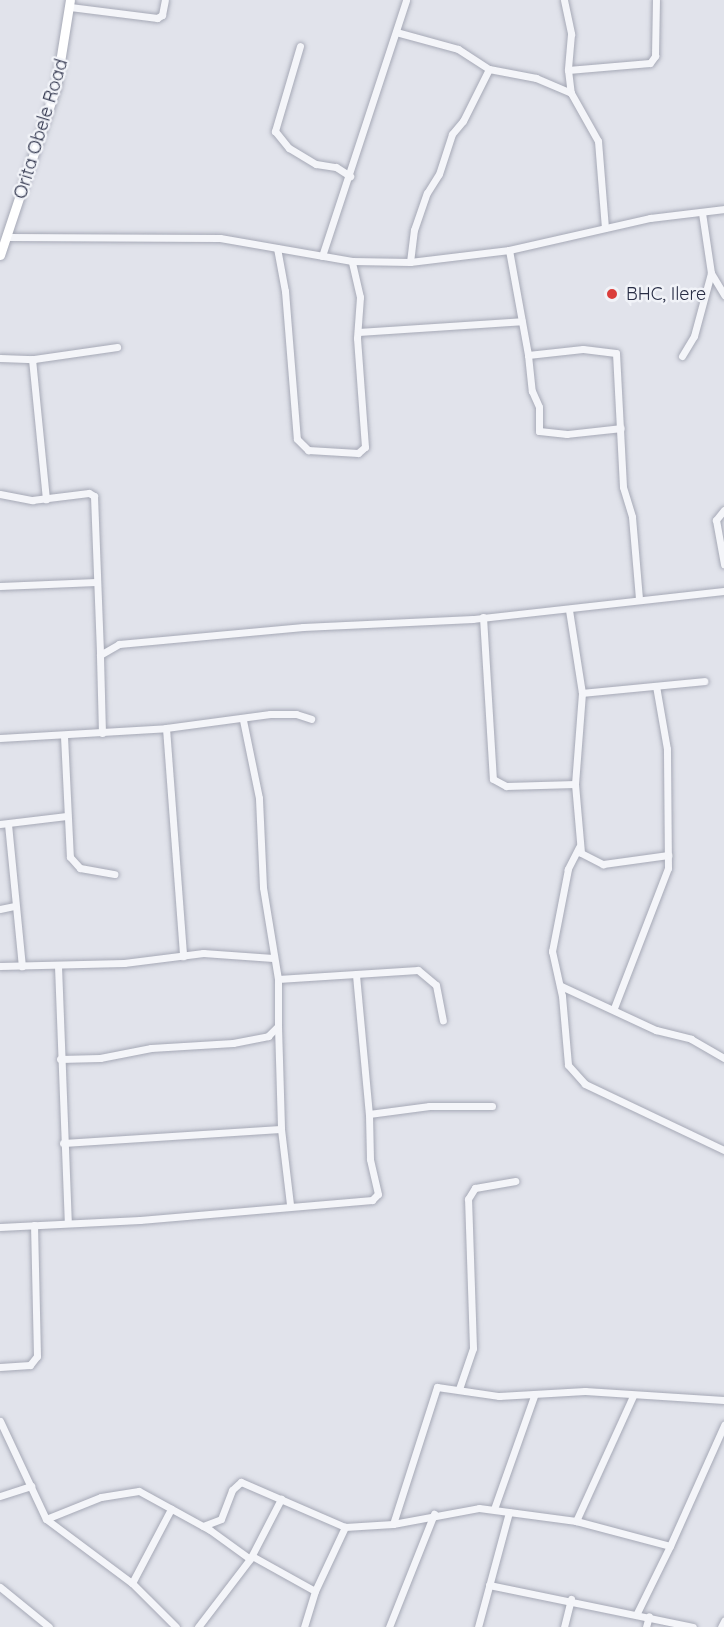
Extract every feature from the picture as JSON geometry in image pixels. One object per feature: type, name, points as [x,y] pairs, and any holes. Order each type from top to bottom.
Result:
[{"type":"main road","name":"Orita Obele Road","points":[[0,255],[56,87],[70,4]]},
{"type":"street","points":[[70,4],[157,18],[162,15],[165,0]]},
{"type":"street","points":[[322,256],[406,0]]},
{"type":"street","points":[[564,0],[571,34],[568,70],[571,93],[598,141],[605,228]]},
{"type":"street","points":[[568,70],[650,63],[655,56],[656,0]]},
{"type":"street","points":[[396,32],[458,49],[489,69],[536,78],[571,93]]},
{"type":"street","points":[[300,46],[275,132],[289,148],[350,176]]},
{"type":"street","points":[[410,262],[414,230],[427,193],[439,174],[452,134],[463,121],[489,69]]},
{"type":"street","points":[[7,237],[190,236],[352,261],[410,262],[508,250],[605,228],[724,209]]},
{"type":"street","points":[[702,213],[711,273],[724,295]]},
{"type":"street","points":[[277,248],[285,291],[297,439],[303,448],[364,450],[358,332],[360,297],[352,261]]},
{"type":"street","points":[[508,250],[528,355],[532,391],[539,407],[539,431],[567,434],[621,428]]},
{"type":"street","points":[[682,356],[694,336],[711,273]]},
{"type":"street","points":[[358,332],[522,321]]},
{"type":"street","points":[[0,358],[32,359],[117,347]]},
{"type":"street","points":[[528,355],[575,349],[614,351],[621,428],[623,486],[632,517],[639,598]]},
{"type":"street","points":[[32,359],[46,499]]},
{"type":"street","points":[[0,494],[46,499],[84,493],[94,496],[102,733]]},
{"type":"street","points":[[724,510],[716,520],[724,564]]},
{"type":"street","points":[[0,586],[96,582]]},
{"type":"street","points":[[100,655],[109,647],[130,642],[369,622],[483,617],[569,610],[639,598],[724,591]]},
{"type":"street","points":[[569,610],[582,693],[574,784],[579,847],[586,858],[603,864],[668,855]]},
{"type":"street","points":[[483,617],[493,779],[506,786],[574,784]]},
{"type":"street","points":[[582,693],[704,681]]},
{"type":"street","points":[[614,1008],[649,911],[667,875],[666,736],[656,686]]},
{"type":"street","points":[[0,738],[64,736],[166,728],[286,713],[311,719]]},
{"type":"street","points":[[243,720],[259,798],[263,886],[278,979],[281,1128],[290,1204]]},
{"type":"street","points":[[166,728],[183,956]]},
{"type":"street","points":[[64,736],[67,816],[74,864],[114,874]]},
{"type":"street","points":[[22,966],[4,824],[67,816]]},
{"type":"street","points":[[579,847],[568,869],[553,941],[561,986],[567,1060],[575,1076],[615,1100],[724,1150]]},
{"type":"street","points":[[0,909],[14,906]]},
{"type":"street","points":[[0,966],[58,966],[203,953],[273,958]]},
{"type":"street","points":[[58,966],[63,1143],[68,1223]]},
{"type":"street","points":[[278,979],[425,972],[436,985],[443,1020]]},
{"type":"street","points":[[0,1227],[140,1220],[290,1204],[364,1202],[377,1197],[370,1159],[369,1114],[356,975]]},
{"type":"street","points":[[561,986],[614,1008],[657,1030],[700,1043],[724,1058]]},
{"type":"street","points":[[60,1059],[100,1058],[151,1048],[233,1043],[268,1036],[278,1026]]},
{"type":"street","points":[[369,1114],[429,1106],[492,1106]]},
{"type":"street","points":[[63,1143],[281,1128]]},
{"type":"street","points":[[459,1389],[473,1348],[469,1194],[475,1188],[514,1181]]},
{"type":"street","points":[[0,1367],[30,1365],[37,1356],[34,1225]]},
{"type":"street","points":[[393,1524],[434,1391],[441,1386],[492,1395],[534,1396],[585,1391],[633,1396],[724,1400]]},
{"type":"street","points":[[494,1509],[534,1396]]},
{"type":"street","points":[[576,1521],[633,1396]]},
{"type":"street","points":[[0,1421],[46,1519],[132,1583],[176,1627]]},
{"type":"street","points":[[637,1613],[670,1546],[724,1425]]},
{"type":"street","points":[[203,1526],[221,1519],[238,1483],[345,1527],[393,1524],[434,1514],[494,1509],[576,1521],[670,1546]]},
{"type":"street","points":[[0,1496],[31,1486]]},
{"type":"street","points":[[46,1519],[72,1507],[132,1490],[203,1526],[251,1558],[315,1591]]},
{"type":"street","points":[[198,1627],[251,1558],[281,1499]]},
{"type":"street","points":[[132,1583],[171,1509]]},
{"type":"street","points":[[477,1627],[509,1512]]},
{"type":"street","points":[[389,1627],[434,1514]]},
{"type":"street","points":[[304,1627],[315,1591],[345,1527]]},
{"type":"street","points":[[489,1585],[571,1599],[693,1627]]},
{"type":"street","points":[[0,1587],[49,1627]]},
{"type":"street","points":[[564,1627],[571,1599]]},
{"type":"street","points":[[646,1627],[649,1616]]},
{"type":"street","points":[[721,1627],[724,1621]]},
{"type":"place","name":"BHC, Ilere","points":[[612,294]]}]
